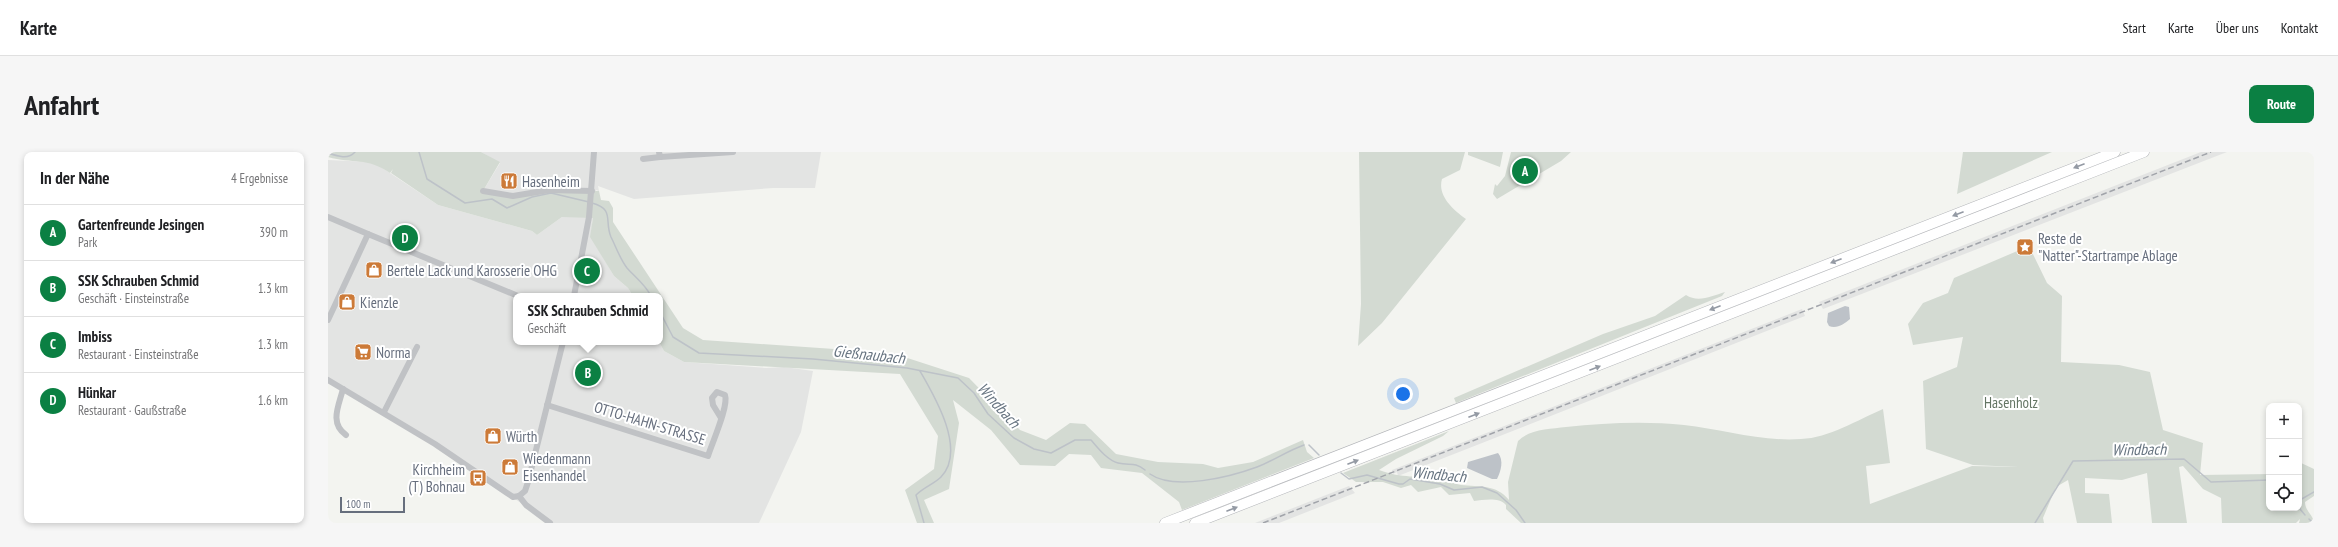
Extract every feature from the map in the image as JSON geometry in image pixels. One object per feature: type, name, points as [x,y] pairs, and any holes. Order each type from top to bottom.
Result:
[{"type":"highway","points":[[1165,523],[2115,152]]},
{"type":"highway","points":[[1195,523],[2144,152]]},
{"type":"street","points":[[575,293],[589,217],[594,152]]},
{"type":"street","points":[[642,159],[660,154],[733,152]]},
{"type":"street","points":[[483,191],[513,196],[549,190],[592,193]]},
{"type":"street","points":[[328,217],[513,294]]},
{"type":"street","points":[[328,320],[330,309],[368,234]]},
{"type":"street","points":[[328,380],[384,412],[435,444],[507,493],[513,496],[519,496],[525,491],[528,482],[562,345]]},
{"type":"street","points":[[384,412],[418,347]]},
{"type":"street","points":[[343,389],[335,421],[340,430],[346,435]]},
{"type":"street","name":"OTTO-HAHN-STRASSE","points":[[547,405],[708,456],[721,418]]},
{"type":"street","points":[[519,496],[526,506],[550,523]]},
{"type":"shaded area","points":[[481,152],[821,152],[815,188],[773,188],[634,199],[598,186],[599,191],[596,190],[591,237],[614,276],[628,288],[631,293],[513,293],[513,345],[661,345],[664,351],[684,362],[766,368],[784,367],[813,371],[801,432],[759,523],[550,523],[435,444],[328,380],[328,160],[370,162],[378,165],[438,205],[532,231],[537,235],[562,217],[585,217],[513,196],[483,191],[500,163]]},
{"type":"shaded area","points":[[2201,152],[2227,152],[1823,309],[1819,302]]},
{"type":"shaded area","points":[[1845,306],[1849,307],[1850,319],[1838,326],[1829,326],[1827,322],[1828,313]]},
{"type":"shaded area","points":[[1802,309],[1805,316],[1398,476],[1397,472],[1393,474],[1392,470]]},
{"type":"shaded area","points":[[1498,453],[1501,459],[1501,466],[1497,479],[1492,479],[1467,468],[1468,462]]},
{"type":"shaded area","points":[[1349,486],[1355,493],[1279,523],[1255,523]]},
{"type":"green space","points":[[328,152],[481,152],[500,162],[483,191],[513,196],[537,191],[599,191],[601,200],[609,201],[613,208],[613,222],[660,293],[631,293],[628,288],[614,276],[590,237],[593,218],[562,217],[537,235],[532,231],[438,205],[391,173],[393,169],[390,173],[382,168],[367,163],[328,157]]},
{"type":"green space","points":[[1359,152],[1465,152],[1460,170],[1442,179],[1441,185],[1444,197],[1456,211],[1466,219],[1382,323],[1358,346],[1361,304]]},
{"type":"green space","points":[[1468,152],[1503,152],[1500,167],[1468,155]]},
{"type":"green space","points":[[1511,152],[1571,152],[1561,161],[1497,199],[1493,194],[1495,184],[1497,186],[1505,176]]},
{"type":"green space","points":[[1963,152],[2052,152],[1957,194]]},
{"type":"green space","name":"Hasenholz","points":[[2029,246],[2047,283],[2062,296],[2061,362],[2119,365],[2150,372],[2163,430],[2203,443],[2200,475],[2266,474],[2266,511],[2302,511],[2302,463],[2314,469],[2314,496],[2305,502],[2305,505],[2314,520],[2314,523],[2299,523],[2300,519],[2296,523],[2222,523],[2221,498],[2203,489],[2183,466],[2179,467],[2187,523],[2152,523],[2147,473],[2122,480],[2085,478],[2085,493],[2109,494],[2112,523],[2077,523],[2068,480],[2056,487],[2043,518],[2044,523],[1521,523],[1506,509],[1506,505],[1503,502],[1495,500],[1474,501],[1470,493],[1449,495],[1441,487],[1418,492],[1411,485],[1401,488],[1383,482],[1356,482],[1343,473],[1449,431],[1443,436],[1396,459],[1379,470],[1395,475],[1432,478],[1461,485],[1487,487],[1499,491],[1509,500],[1508,482],[1518,441],[1528,434],[1540,430],[1595,424],[1654,423],[1684,425],[1772,439],[1801,439],[1811,438],[1843,428],[1883,409],[1890,463],[1866,466],[1870,504],[1972,466],[2018,467],[1973,465],[1926,449],[1923,381],[1957,367],[1963,337],[1913,345],[1908,324],[1923,303],[1948,293],[1954,278]]},
{"type":"green space","points":[[1725,292],[1722,296],[1456,403],[1454,398],[1603,334],[1655,316],[1686,295],[1700,299]]},
{"type":"green space","points":[[663,298],[683,328],[703,340],[892,353],[969,378],[1020,430],[1046,440],[1070,423],[1085,424],[1116,454],[1158,462],[1203,464],[1218,468],[1253,462],[1303,440],[1307,452],[1314,458],[1182,510],[1179,502],[1142,473],[1101,468],[1091,455],[1069,454],[1055,466],[1020,465],[991,430],[953,400],[959,423],[949,489],[924,500],[934,523],[917,523],[905,490],[934,469],[938,436],[900,374],[684,362],[664,351],[661,345],[663,345]]},
{"type":"waterway","name":"Gießnaubach","points":[[328,153],[346,157],[355,152]]},
{"type":"waterway","name":"Gießnaubach","points":[[419,152],[427,179],[465,203],[492,199],[507,208],[532,197],[551,193],[589,202]]},
{"type":"waterway","name":"Gießnaubach","points":[[592,203],[604,209],[606,212],[608,216],[609,231],[622,261],[649,293]]},
{"type":"waterway","name":"Gießnaubach","points":[[663,318],[673,337],[699,353],[813,359],[907,368],[958,378],[974,393],[988,414],[1014,438],[1034,449],[1051,453],[1075,440],[1091,440],[1110,459],[1122,464],[1135,465],[1145,470]]},
{"type":"waterway","name":"Gießnaubach","points":[[920,371],[933,394],[946,423],[951,452],[948,466],[941,477],[916,495],[924,523]]},
{"type":"waterway","name":"Windbach","points":[[1150,474],[1160,479],[1187,482],[1218,478],[1257,467],[1304,445]]},
{"type":"waterway","name":"Windbach","points":[[1309,445],[1319,455]]},
{"type":"waterway","name":"Windbach","points":[[2035,523],[2073,461],[2184,459],[2211,482],[2266,480]]},
{"type":"waterway","name":"Windbach","points":[[1341,473],[1349,479],[1367,475],[1399,484],[1403,484],[1410,479],[1440,484],[1454,490],[1482,487],[1497,493],[1516,510],[1525,523]]},
{"type":"waterway","points":[[2302,499],[2314,492]]},
{"type":"waterway","name":"Windbach","points":[[2302,511],[2305,515]]},
{"type":"waterway","name":"Windbach","points":[[2309,519],[2313,523]]},
{"type":"railway","points":[[1263,523],[2211,152]]},
{"type":"place","name":"Gartenfreunde Jesingen","points":[[1525,171]]},
{"type":"place","name":"Hasenheim","points":[[509,181]]},
{"type":"place","name":"Hünkar","points":[[405,238]]},
{"type":"place","name":"Reste de \"Natter\"-Startrampe Ablage","points":[[2025,247]]},
{"type":"place","name":"Bertele Lack und Karosserie OHG","points":[[374,270]]},
{"type":"place","name":"Imbiss","points":[[587,271]]},
{"type":"place","name":"Kienzle","points":[[347,302]]},
{"type":"place","name":"Norma","points":[[363,352]]},
{"type":"place","name":"SSK Schrauben Schmid","points":[[588,373]]},
{"type":"place","name":"Würth","points":[[493,436]]},
{"type":"place","name":"Wiedenmann Eisenhandel","points":[[510,467]]},
{"type":"place","name":"Kirchheim (T) Bohnau","points":[[478,478]]}]
